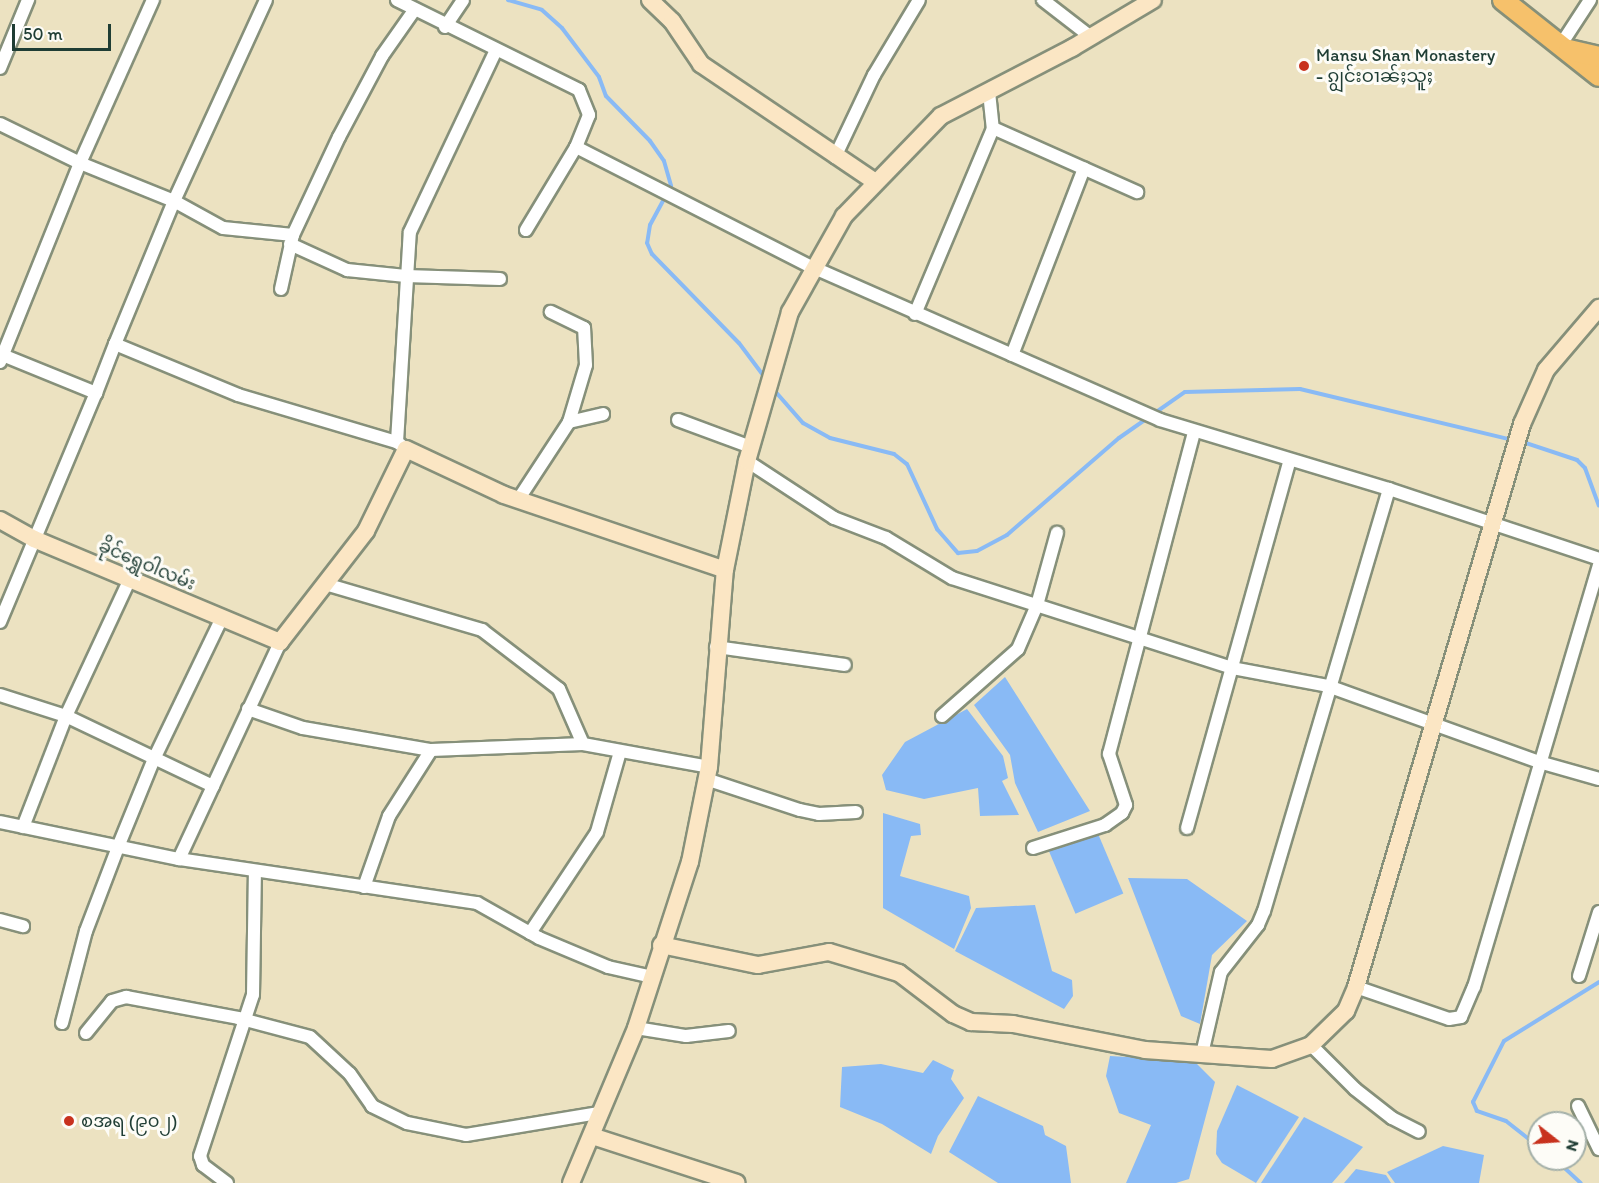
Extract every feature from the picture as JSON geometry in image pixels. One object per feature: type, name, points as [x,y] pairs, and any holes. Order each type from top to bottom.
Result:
[{"type":"main road","points":[[1503,0],[1599,76]]},
{"type":"main road","points":[[1563,48],[1599,57]]},
{"type":"street","points":[[0,68],[28,0]]},
{"type":"street","points":[[96,393],[1,357],[80,163],[153,0]]},
{"type":"street","points":[[0,622],[174,201],[266,0]]},
{"type":"street","points":[[397,0],[445,27],[579,90],[589,115],[576,147],[526,230]]},
{"type":"street","points":[[445,27],[463,0]]},
{"type":"street","points":[[650,0],[672,21],[700,64],[875,182]]},
{"type":"street","points":[[835,157],[874,75],[920,0]]},
{"type":"street","points":[[1042,0],[1091,37]]},
{"type":"street","points":[[571,1183],[636,1028],[661,945],[690,862],[708,773],[716,647],[725,570],[749,454],[771,376],[790,312],[812,267],[844,216],[941,116],[1091,37],[1153,0]]},
{"type":"street","points":[[1563,48],[1590,0]]},
{"type":"street","points":[[280,290],[292,239],[382,56],[415,9]]},
{"type":"street","points":[[179,859],[279,642],[366,531],[401,445],[406,276],[410,232],[496,50]]},
{"type":"street","points":[[915,314],[993,128],[989,92]]},
{"type":"street","points":[[0,124],[80,163],[174,201],[223,228],[292,239],[347,270],[406,276],[500,279]]},
{"type":"street","points":[[993,128],[1137,192]]},
{"type":"street","points":[[576,147],[812,267],[1142,413],[1194,432],[1389,489],[1599,559]]},
{"type":"street","points":[[1012,355],[1084,168]]},
{"type":"street","points":[[661,945],[758,965],[829,952],[898,973],[953,1014],[971,1022],[1013,1024],[1145,1050],[1272,1059],[1311,1045],[1346,1011],[1356,987],[1519,432],[1546,370],[1599,308]]},
{"type":"street","points":[[518,500],[569,422],[586,365],[588,334],[584,328],[551,312]]},
{"type":"street","points":[[115,344],[238,395],[401,445],[518,500],[725,570]]},
{"type":"street","points":[[569,422],[603,414]]},
{"type":"street","points":[[678,420],[749,454],[834,518],[886,538],[952,578],[1232,668],[1328,686],[1539,762],[1599,779]]},
{"type":"street","points":[[1033,848],[1105,825],[1122,813],[1125,795],[1109,754],[1194,432]]},
{"type":"street","points":[[1187,828],[1290,460]]},
{"type":"street","points":[[1202,1054],[1221,972],[1258,925],[1264,911],[1328,686],[1389,489]]},
{"type":"street","name":"ခိုင်ရွှေဝါလမ်း","points":[[0,520],[34,539],[279,642]]},
{"type":"street","points":[[942,716],[1018,650],[1037,605],[1058,533]]},
{"type":"street","points":[[1356,987],[1449,1019],[1461,1017],[1481,966],[1539,762],[1599,565]]},
{"type":"street","points":[[23,827],[66,716],[130,579]]},
{"type":"street","points":[[325,584],[482,630],[559,689],[583,744]]},
{"type":"street","points":[[62,1023],[86,931],[118,846],[154,759],[222,618]]},
{"type":"street","points":[[716,647],[845,665]]},
{"type":"street","points":[[0,696],[66,716],[213,786]]},
{"type":"street","points":[[248,709],[303,728],[431,750],[583,744],[708,773],[800,810],[819,814],[856,812]]},
{"type":"street","points":[[364,888],[378,838],[431,750]]},
{"type":"street","points":[[530,933],[597,832],[620,752]]},
{"type":"street","points":[[0,822],[179,859],[477,903],[530,933],[608,967],[652,977]]},
{"type":"street","points":[[227,1183],[202,1165],[200,1156],[253,995],[255,871]]},
{"type":"street","points":[[1579,976],[1599,912]]},
{"type":"street","points":[[0,920],[23,926]]},
{"type":"street","points":[[86,1033],[112,1001],[126,997],[244,1019],[310,1037],[350,1074],[372,1106],[407,1123],[466,1134],[599,1113]]},
{"type":"street","points":[[636,1028],[686,1036],[729,1032]]},
{"type":"street","points":[[1311,1045],[1355,1089],[1392,1118],[1419,1132]]},
{"type":"street","points":[[1578,1106],[1599,1149]]},
{"type":"street","points":[[592,1136],[705,1178],[737,1183]]},
{"type":"water","points":[[1005,677],[1090,811],[1038,832],[1015,783],[1010,755],[974,705]]},
{"type":"water","points":[[967,709],[1003,756],[1008,778],[1002,781],[1019,815],[980,816],[978,788],[924,799],[886,790],[882,775],[905,742]]},
{"type":"water","points":[[883,813],[920,824],[921,835],[911,836],[900,876],[969,896],[971,908],[954,949],[883,908]]},
{"type":"water","points":[[1096,829],[1123,893],[1075,914],[1048,849]]},
{"type":"water","points":[[1128,878],[1187,879],[1247,921],[1212,955],[1200,1024],[1181,1016]]},
{"type":"water","points":[[1035,905],[1052,971],[1072,980],[1073,996],[1064,1009],[955,951],[976,908]]},
{"type":"water","points":[[1110,1056],[1194,1061],[1215,1082],[1189,1179],[1176,1183],[1126,1183],[1151,1125],[1119,1113],[1106,1076]]},
{"type":"water","points":[[933,1060],[954,1070],[951,1079],[964,1098],[938,1136],[931,1154],[882,1124],[840,1107],[842,1067],[881,1064],[923,1073]]},
{"type":"water","points":[[1237,1085],[1299,1117],[1256,1183],[1222,1163],[1216,1154],[1217,1131]]},
{"type":"water","points":[[978,1096],[1043,1126],[1045,1135],[1066,1146],[1071,1183],[998,1183],[949,1152]]},
{"type":"water","points":[[1304,1117],[1363,1147],[1332,1183],[1261,1183]]},
{"type":"water","points":[[1443,1146],[1484,1155],[1479,1183],[1395,1183],[1387,1172]]},
{"type":"water","points":[[1356,1169],[1386,1175],[1391,1183],[1344,1183]]},
{"type":"waterway","points":[[508,0],[542,10],[562,28],[599,77],[606,96],[650,141],[664,161],[671,186],[650,225],[647,243],[652,254],[739,343],[766,379]]},
{"type":"waterway","points":[[774,390],[803,423],[830,438],[894,454],[907,464],[937,529],[958,553],[977,551],[1007,535],[1119,438],[1185,392],[1300,389],[1512,440]]},
{"type":"waterway","points":[[1523,442],[1577,460],[1585,468],[1599,506]]},
{"type":"waterway","points":[[1527,1138],[1506,1121],[1477,1111],[1473,1102],[1504,1041],[1599,982]]},
{"type":"waterway","points":[[1568,1171],[1581,1183]]},
{"type":"place","name":"Mansu Shan Monastery - ၵျွင်းဝၢၼ်ႈသူႈ","points":[[1304,66]]},
{"type":"place","name":"စအရ (၉၀၂)","points":[[69,1121]]}]
